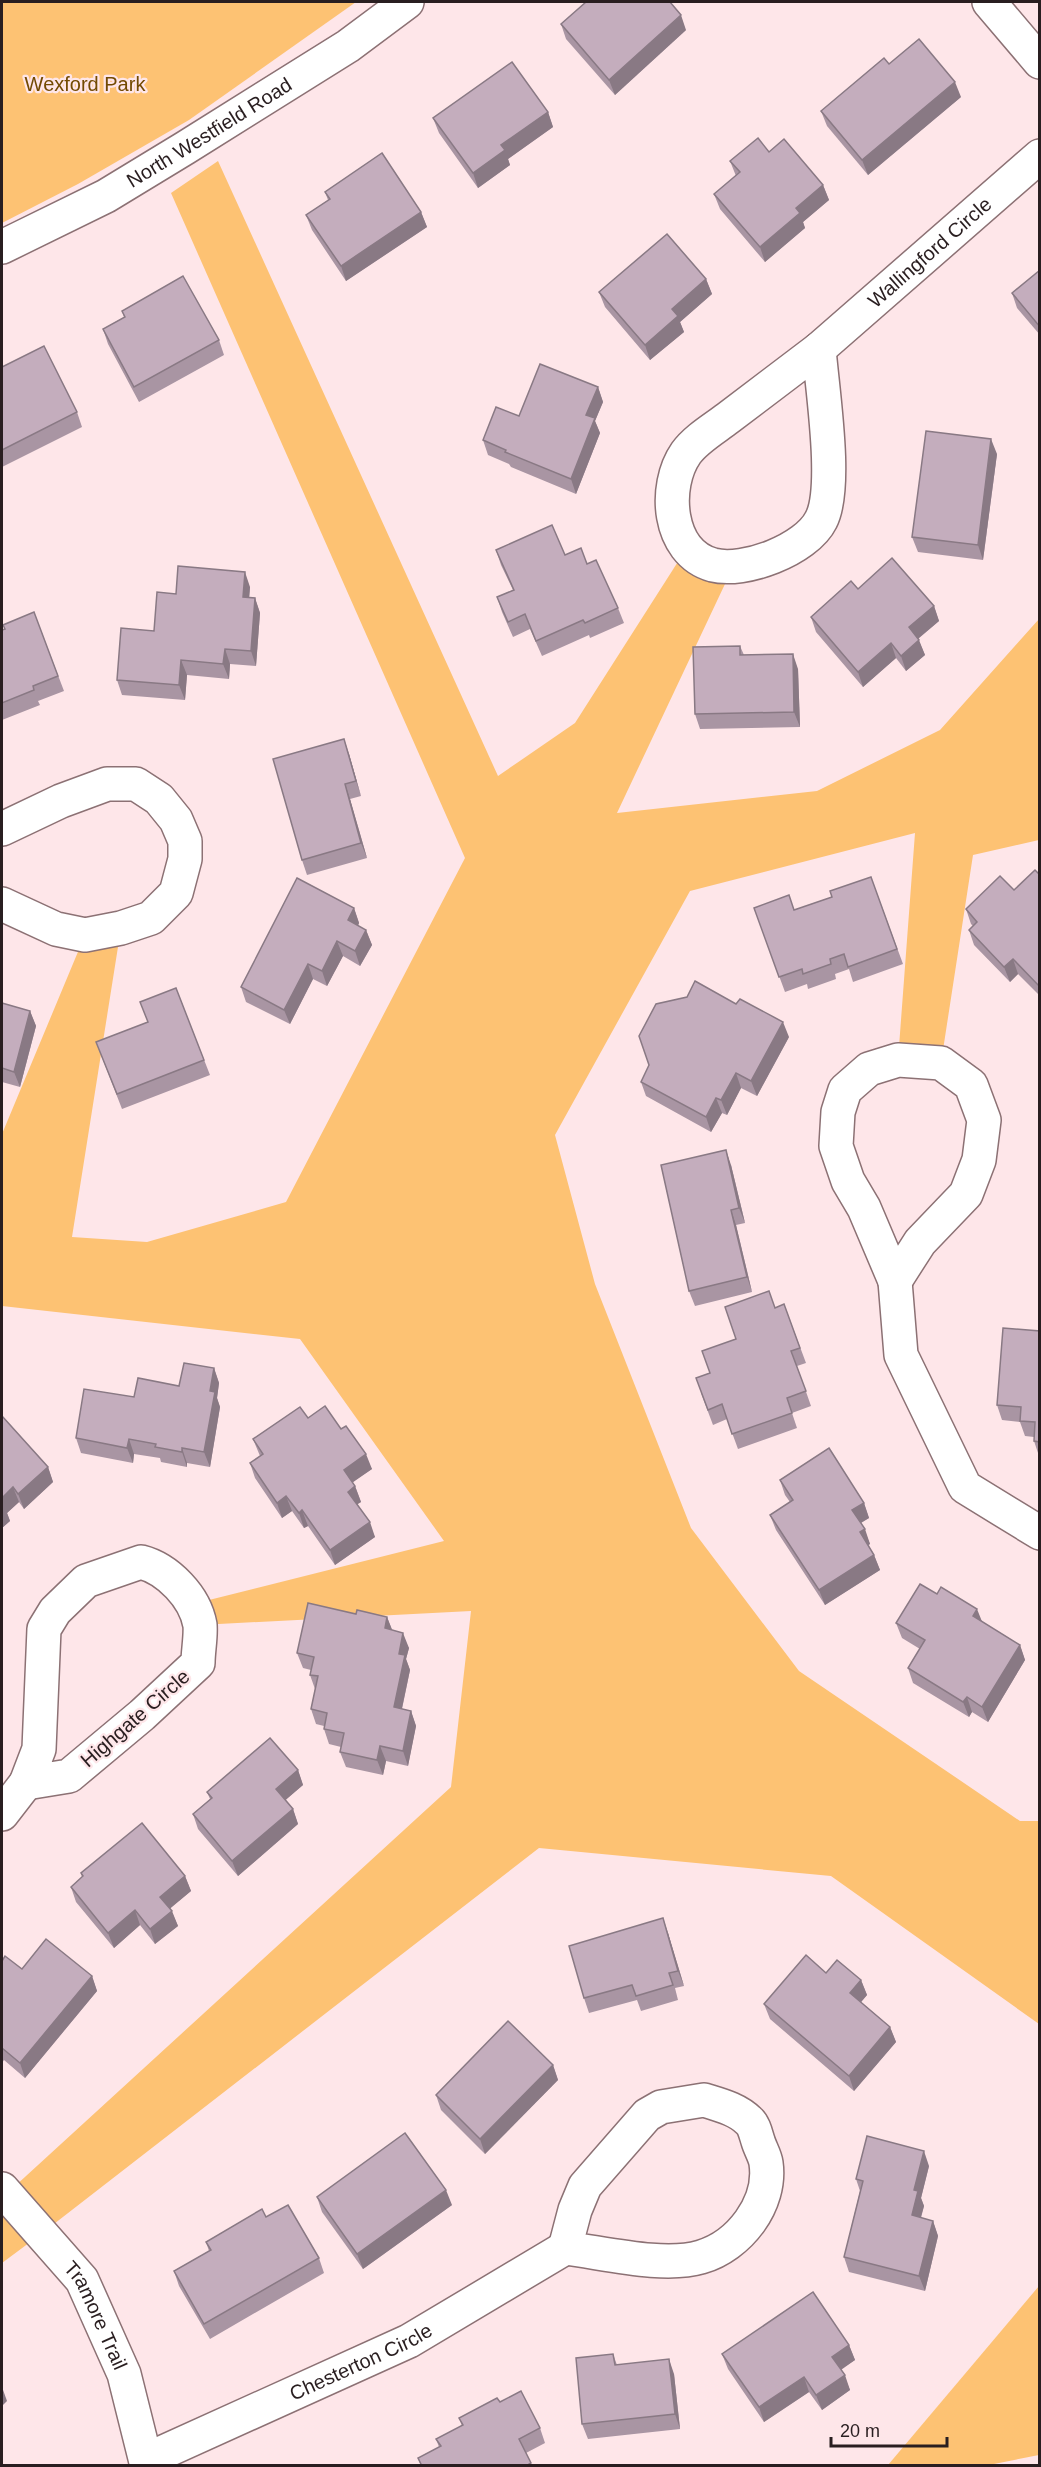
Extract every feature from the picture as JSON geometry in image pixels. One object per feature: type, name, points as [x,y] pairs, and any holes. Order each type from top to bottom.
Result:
[{"type":"street","name":"North Westfield Road","points":[[2,247],[106,196],[348,46],[407,2]]},
{"type":"street","points":[[989,2],[1040,62]]},
{"type":"street","name":"Wallingford Circle","points":[[819,349],[830,485],[821,521],[803,540],[779,555],[733,567],[713,565],[700,559],[678,532],[673,512],[672,488],[687,452],[705,435],[819,349],[1040,156]]},
{"type":"street","points":[[2,829],[61,801],[107,784],[136,784],[159,799],[176,820],[185,841],[184,859],[176,893],[151,918],[121,928],[86,934],[56,929],[2,904]]},
{"type":"street","points":[[895,1281],[920,1242],[966,1194],[979,1160],[984,1120],[971,1085],[941,1063],[898,1059],[869,1069],[845,1090],[838,1112],[836,1146],[848,1181],[864,1208],[895,1281],[901,1355],[965,1487],[1040,1533]]},
{"type":"street","name":"Highgate Circle","points":[[2,1814],[26,1783],[39,1749],[44,1629],[55,1611],[86,1581],[141,1562],[154,1565],[176,1582],[193,1604],[200,1625],[198,1663],[142,1715],[69,1776],[26,1783]]},
{"type":"street","points":[[704,2100],[733,2109],[751,2122],[766,2163],[764,2190],[758,2211],[726,2247],[701,2258],[669,2262],[566,2248],[575,2210],[585,2186],[647,2115],[661,2107],[704,2100]]},
{"type":"street","name":"Tramore Trail","points":[[2,2189],[82,2280],[124,2374],[146,2463]]},
{"type":"street","name":"Chesterton Circle","points":[[146,2463],[409,2341],[566,2248]]},
{"type":"green space","name":"Wexford Park","points":[[2,2],[356,2],[189,120],[78,184],[2,223]]},
{"type":"green space","points":[[218,161],[498,776],[575,723],[688,546],[733,567],[617,813],[817,791],[940,730],[1039,619],[1039,840],[973,855],[941,1063],[898,1060],[915,833],[690,891],[555,1135],[595,1284],[691,1528],[799,1671],[1020,1821],[1039,1821],[1039,2024],[831,1876],[539,1848],[2,2263],[2,2198],[451,1787],[471,1611],[200,1625],[193,1604],[444,1541],[300,1339],[2,1306],[2,1134],[85,935],[121,928],[72,1237],[147,1242],[286,1202],[465,858],[171,193]]},
{"type":"green space","points":[[1039,2286],[1039,2455],[989,2465],[888,2465]]},
{"type":"building","points":[[586,2],[670,2],[681,15],[609,80],[561,24]]},
{"type":"building","points":[[919,39],[955,82],[862,160],[821,111],[884,58],[889,64]]},
{"type":"building","points":[[512,62],[548,112],[501,145],[505,150],[473,173],[433,118]]},
{"type":"building","points":[[758,138],[769,152],[784,139],[823,185],[796,208],[800,213],[760,247],[714,194],[740,172],[730,161]]},
{"type":"building","points":[[382,153],[421,212],[341,266],[306,215],[330,199],[325,192]]},
{"type":"building","points":[[667,234],[706,279],[672,309],[678,316],[645,345],[599,292]]},
{"type":"building","points":[[1040,270],[1040,327],[1012,293]]},
{"type":"building","points":[[183,276],[219,340],[134,387],[103,329],[125,317],[122,311]]},
{"type":"building","points":[[44,346],[77,412],[2,450],[2,367]]},
{"type":"building","points":[[540,364],[598,387],[586,415],[595,418],[571,479],[505,452],[506,450],[483,440],[496,407],[519,416]]},
{"type":"building","points":[[926,431],[991,439],[978,545],[912,537]]},
{"type":"building","points":[[552,525],[565,555],[581,548],[587,564],[596,560],[618,608],[585,623],[583,620],[536,641],[525,614],[508,622],[497,597],[514,590],[496,550]]},
{"type":"building","points":[[892,558],[934,606],[909,627],[919,640],[901,656],[891,643],[858,672],[811,617],[851,581],[858,589]]},
{"type":"building","points":[[178,566],[245,572],[243,597],[255,598],[251,651],[225,649],[223,664],[181,660],[179,685],[117,680],[121,628],[154,631],[157,592],[176,594]]},
{"type":"building","points":[[34,612],[58,676],[33,686],[34,690],[2,703],[2,630],[5,629],[3,625]]},
{"type":"building","points":[[740,646],[740,655],[793,654],[794,712],[695,714],[693,647]]},
{"type":"building","points":[[344,739],[356,781],[345,784],[361,843],[302,860],[273,759]]},
{"type":"building","points":[[1035,870],[1040,875],[1040,987],[1013,959],[1004,967],[969,930],[977,922],[966,909],[1000,876],[1014,890]]},
{"type":"building","points":[[871,877],[897,949],[848,967],[844,954],[830,959],[831,964],[803,974],[802,969],[779,977],[754,908],[789,895],[794,910],[832,897],[830,891]]},
{"type":"building","points":[[297,878],[354,908],[348,920],[366,930],[355,951],[337,941],[322,971],[308,964],[284,1010],[241,987]]},
{"type":"building","points":[[695,981],[736,1004],[740,999],[783,1022],[751,1081],[736,1073],[721,1100],[716,1098],[706,1117],[641,1082],[649,1065],[639,1036],[656,1004],[687,997]]},
{"type":"building","points":[[176,988],[204,1060],[117,1094],[96,1042],[148,1022],[140,1002]]},
{"type":"building","points":[[2,1003],[30,1011],[14,1072],[2,1068]]},
{"type":"building","points":[[726,1150],[739,1208],[731,1210],[747,1277],[689,1291],[661,1165]]},
{"type":"building","points":[[769,1291],[775,1308],[784,1304],[800,1348],[791,1351],[806,1391],[787,1398],[792,1413],[732,1434],[722,1404],[708,1410],[696,1378],[710,1373],[702,1351],[736,1339],[725,1307]]},
{"type":"building","points":[[1003,1328],[1040,1331],[1040,1442],[1034,1441],[1035,1422],[1020,1421],[1021,1407],[997,1405]]},
{"type":"building","points":[[184,1363],[214,1368],[210,1391],[215,1392],[204,1452],[182,1448],[182,1452],[129,1439],[127,1448],[76,1438],[84,1389],[134,1397],[138,1378],[179,1386]]},
{"type":"building","points":[[325,1406],[341,1429],[346,1426],[366,1454],[344,1470],[355,1486],[348,1492],[370,1522],[330,1550],[302,1510],[299,1513],[286,1496],[277,1503],[250,1463],[263,1454],[253,1439],[300,1407],[308,1418]]},
{"type":"building","points":[[2,1416],[48,1467],[18,1494],[13,1487],[2,1498]]},
{"type":"building","points":[[829,1448],[864,1503],[852,1510],[865,1529],[860,1532],[874,1555],[819,1590],[770,1515],[793,1500],[780,1480]]},
{"type":"building","points":[[920,1584],[937,1594],[941,1587],[977,1609],[973,1616],[1020,1645],[982,1707],[967,1697],[963,1702],[908,1668],[925,1640],[896,1623]]},
{"type":"building","points":[[308,1603],[356,1614],[357,1610],[387,1617],[385,1628],[403,1633],[399,1654],[405,1655],[394,1707],[411,1711],[403,1751],[380,1746],[377,1760],[340,1752],[344,1733],[324,1729],[327,1713],[311,1709],[318,1676],[310,1675],[314,1657],[297,1653]]},
{"type":"building","points":[[270,1738],[298,1770],[276,1789],[293,1809],[232,1861],[193,1814],[212,1798],[207,1792]]},
{"type":"building","points":[[142,1823],[185,1876],[160,1897],[172,1911],[150,1929],[135,1910],[108,1933],[71,1887],[83,1876],[81,1873]]},
{"type":"building","points":[[663,1918],[678,1971],[669,1973],[673,1985],[636,1996],[632,1985],[584,1998],[569,1946]]},
{"type":"building","points":[[46,1939],[92,1976],[20,2063],[2,2048],[2,1961],[5,1956],[22,1969]]},
{"type":"building","points":[[806,1955],[826,1973],[837,1960],[861,1980],[850,1993],[890,2027],[849,2076],[764,2004]]},
{"type":"building","points":[[508,2021],[553,2065],[480,2139],[436,2095]]},
{"type":"building","points":[[405,2133],[446,2190],[357,2254],[317,2197]]},
{"type":"building","points":[[867,2136],[924,2151],[914,2190],[918,2191],[912,2215],[933,2221],[919,2276],[844,2257],[863,2181],[856,2179]]},
{"type":"building","points":[[288,2205],[319,2258],[204,2324],[174,2271],[211,2250],[206,2242],[262,2209],[266,2217]]},
{"type":"building","points":[[813,2292],[849,2345],[832,2357],[845,2375],[816,2395],[804,2377],[759,2407],[722,2354]]},
{"type":"building","points":[[613,2354],[615,2365],[669,2359],[675,2414],[582,2424],[576,2358]]},
{"type":"building","points":[[521,2391],[540,2428],[519,2439],[531,2463],[526,2466],[422,2466],[418,2458],[441,2446],[436,2439],[463,2425],[459,2418],[497,2398],[500,2402]]}]
